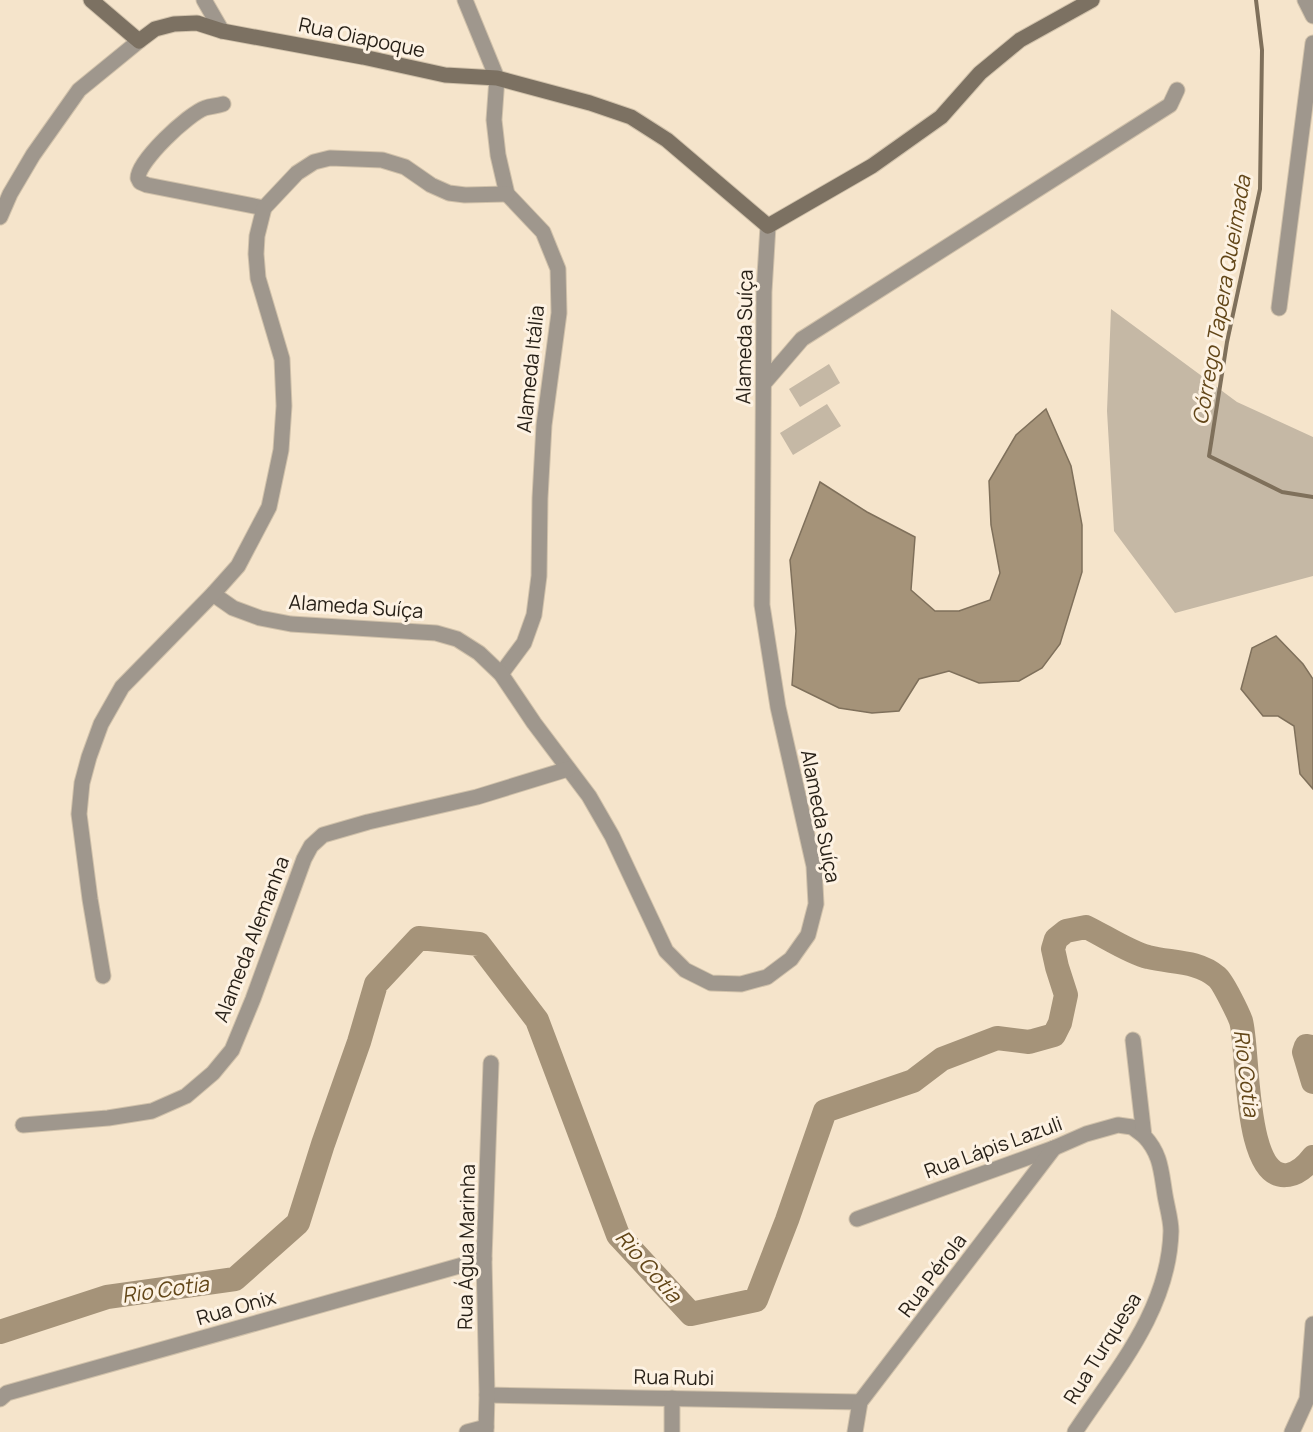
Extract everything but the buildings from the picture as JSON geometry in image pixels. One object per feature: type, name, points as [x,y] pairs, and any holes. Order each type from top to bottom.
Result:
[{"type":"street","points":[[91,0],[139,41]]},
{"type":"street","points":[[204,0],[222,31]]},
{"type":"street","points":[[103,976],[79,814],[82,783],[89,757],[101,724],[122,687],[238,566],[269,507],[281,450],[284,406],[282,359],[258,278],[256,254],[257,236],[264,208],[297,173],[314,162],[330,158],[382,160],[405,167],[449,193],[507,194],[498,155],[494,120],[496,78],[465,0]]},
{"type":"street","points":[[768,226],[872,166],[941,117],[980,73],[1020,40],[1092,0]]},
{"type":"street","points":[[1305,0],[1313,16]]},
{"type":"street","name":"Rua Oiapoque","points":[[0,217],[10,194],[33,155],[79,90],[154,29],[174,24],[197,23],[222,31],[445,75],[496,78],[590,103],[631,117],[667,140],[768,226]]},
{"type":"street","points":[[1279,308],[1313,43]]},
{"type":"street","points":[[765,382],[802,339],[1170,105],[1177,90]]},
{"type":"street","points":[[223,104],[204,108],[178,126],[140,168],[138,178],[140,182],[147,185],[264,208]]},
{"type":"street","name":"Alameda Itália","points":[[501,674],[524,643],[534,615],[539,576],[544,425],[559,313],[558,269],[543,232],[507,194]]},
{"type":"street","name":"Alameda Suíça","points":[[213,594],[233,608],[260,618],[291,624],[436,633],[457,639],[479,652],[501,674],[589,796],[612,836],[666,951],[685,970],[711,983],[741,984],[767,977],[791,959],[808,935],[816,904],[814,866],[778,707],[762,605],[764,292],[768,226]]},
{"type":"street","name":"Alameda Alemanha","points":[[23,1125],[108,1118],[152,1111],[186,1096],[213,1073],[231,1050],[240,1029],[304,859],[311,846],[323,835],[368,822],[477,797],[568,769]]},
{"type":"street","name":"Rua Turquesa","points":[[1075,1432],[1151,1316],[1162,1287],[1169,1255],[1171,1229],[1159,1159],[1154,1147],[1144,1136],[1133,1040]]},
{"type":"street","name":"Rua Água Marinha","points":[[486,1430],[484,1259],[491,1063]]},
{"type":"street","name":"Rua Lápis Lazuli","points":[[856,1219],[1054,1148],[1086,1134],[1118,1125],[1132,1127],[1144,1136]]},
{"type":"street","name":"Rua Pérola","points":[[855,1432],[860,1402],[1054,1148]]},
{"type":"street","name":"Rua Onix","points":[[0,1399],[19,1390],[484,1259]]},
{"type":"street","points":[[1292,1432],[1307,1399],[1313,1324]]},
{"type":"street","name":"Rua Rubi","points":[[487,1395],[860,1402]]},
{"type":"street","points":[[672,1398],[672,1432]]},
{"type":"street","points":[[468,1432],[486,1430]]},
{"type":"shaded area","points":[[1111,309],[1237,402],[1313,437],[1313,576],[1175,613],[1114,531],[1107,411]]},
{"type":"shaded area","points":[[829,364],[840,383],[800,407],[789,389]]},
{"type":"shaded area","points":[[827,404],[841,426],[793,455],[780,433]]},
{"type":"shaded area","points":[[1046,409],[1071,466],[1082,525],[1082,572],[1060,644],[1042,668],[1019,681],[979,683],[949,671],[919,679],[899,711],[872,713],[839,708],[792,685],[796,631],[790,560],[820,482],[867,512],[915,537],[911,590],[935,611],[959,611],[990,600],[1000,573],[991,525],[989,481],[1016,435]]},
{"type":"shaded area","points":[[1276,636],[1303,664],[1313,679],[1313,789],[1300,774],[1294,726],[1278,716],[1263,716],[1241,689],[1252,648]]},
{"type":"waterway","name":"Córrego Tapera Queimada","points":[[1256,0],[1262,50],[1260,189],[1227,342],[1209,456],[1282,492],[1313,497]]},
{"type":"waterway","name":"Rio Cotia","points":[[0,1332],[107,1297],[235,1279],[298,1223],[359,1042],[376,984],[419,938],[479,944],[537,1020],[618,1235],[691,1314],[756,1300],[825,1111],[913,1081],[942,1059],[997,1038],[1029,1042],[1054,1035],[1060,1023],[1066,995],[1053,949],[1056,939],[1066,931],[1086,927],[1141,955],[1192,965],[1217,977],[1241,1021],[1255,1137],[1263,1158],[1273,1172],[1288,1175],[1302,1168],[1313,1157]]},
{"type":"waterway","name":"Rio Cotia","points":[[1313,1047],[1306,1046],[1304,1052],[1313,1082]]}]
